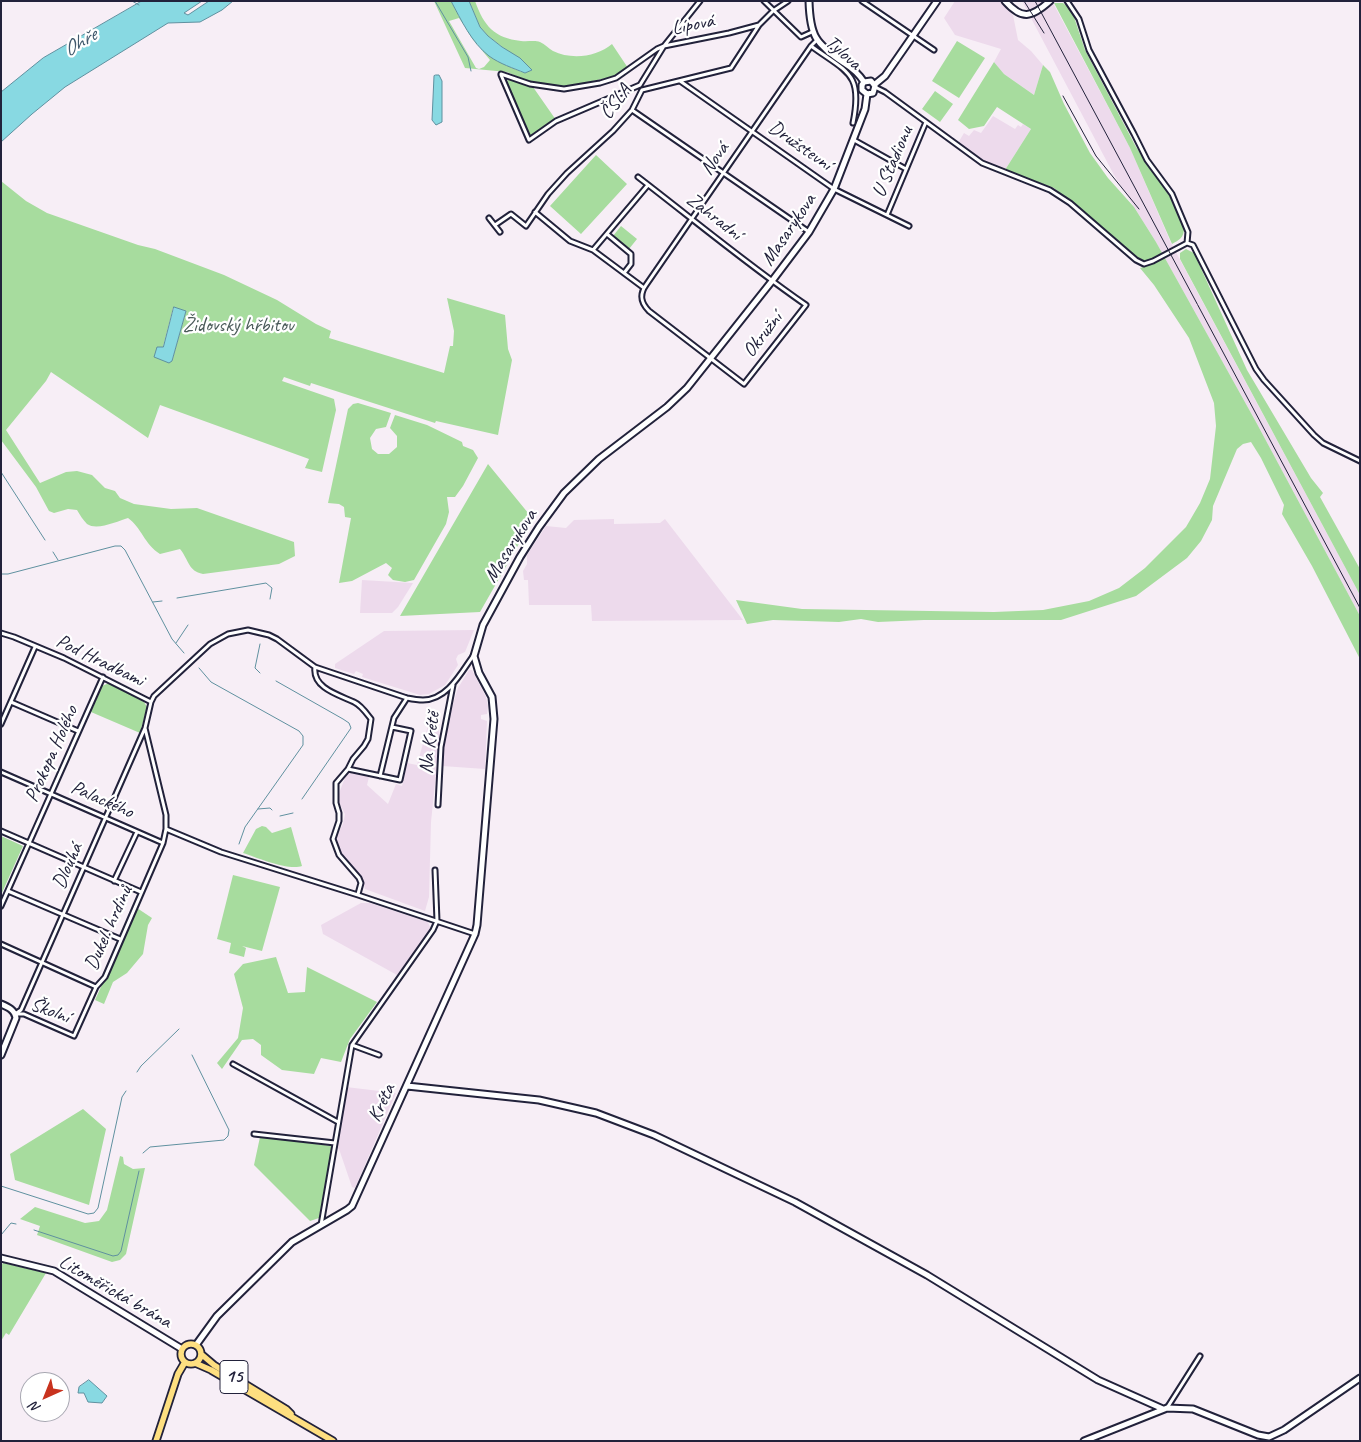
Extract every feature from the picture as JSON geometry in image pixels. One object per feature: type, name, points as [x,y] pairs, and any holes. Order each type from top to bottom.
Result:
[{"type":"main road","name":"15","points":[[182,1349],[187,1344],[196,1345],[208,1361],[286,1409],[293,1416],[333,1441]]},
{"type":"main road","points":[[156,1441],[176,1381],[185,1362],[181,1358],[182,1349]]},
{"type":"main road","name":"15","points":[[195,1363],[199,1360],[201,1354]]},
{"type":"main road","name":"15","points":[[185,1362],[195,1363],[211,1370],[284,1413],[293,1416]]},
{"type":"street","points":[[642,90],[640,85],[556,121],[529,140],[501,74],[530,84],[564,89],[600,83],[616,78],[664,46],[700,1]]},
{"type":"street","points":[[764,1],[801,37],[812,32]]},
{"type":"street","name":"Lípová","points":[[640,85],[664,46],[729,34],[759,24],[788,1]]},
{"type":"street","points":[[808,1],[812,32],[817,40]]},
{"type":"street","points":[[862,1],[934,50]]},
{"type":"street","points":[[875,86],[869,80],[864,82],[862,90],[867,94],[872,93],[875,86],[885,76],[937,1]]},
{"type":"street","points":[[1005,1],[1019,14],[1032,13],[1050,1]]},
{"type":"street","points":[[1067,1],[1076,13],[1082,26],[1089,50],[1148,160],[1172,194],[1188,232],[1187,243]]},
{"type":"street","name":"ČSLA","points":[[495,225],[511,214],[526,226],[567,173],[614,131],[632,110],[642,90],[731,68],[759,24]]},
{"type":"street","name":"Tylova","points":[[853,123],[857,93],[851,76],[811,46],[817,40],[831,54],[854,70],[864,82]]},
{"type":"street","name":"Nová","points":[[644,288],[811,46]]},
{"type":"street","name":"Družstevní","points":[[679,80],[834,189],[909,226]]},
{"type":"street","name":"U Stadionu","points":[[875,86],[926,122],[887,215]]},
{"type":"street","name":"Masarykova","points":[[474,656],[483,625],[520,557],[564,493],[594,464],[667,407],[705,367],[809,232],[834,189],[865,109],[867,94]]},
{"type":"street","points":[[632,110],[809,232]]},
{"type":"street","points":[[926,122],[982,163],[1050,190],[1070,203],[1132,258],[1141,263],[1153,261],[1187,243],[1193,245],[1256,369],[1264,380],[1314,436],[1323,443],[1360,461]]},
{"type":"street","points":[[854,140],[906,168]]},
{"type":"street","name":"Zahradní","points":[[638,177],[772,281]]},
{"type":"street","points":[[594,250],[648,184]]},
{"type":"street","points":[[535,212],[570,241],[594,250],[644,288],[643,304],[649,311],[711,359]]},
{"type":"street","points":[[489,218],[500,232]]},
{"type":"street","points":[[607,234],[631,254],[632,264],[624,274]]},
{"type":"street","name":"Okružní","points":[[711,359],[744,384],[750,377],[806,304],[772,281]]},
{"type":"street","points":[[151,702],[154,696],[206,647],[237,631],[258,632],[277,639],[314,667],[407,698],[423,700],[434,698],[453,685],[474,656]]},
{"type":"street","name":"Pod Hradbami","points":[[1,634],[14,637],[64,658],[151,702]]},
{"type":"street","points":[[1,724],[35,646]]},
{"type":"street","name":"Kréta","points":[[321,1226],[352,1206],[475,934],[494,719],[492,697],[474,656]]},
{"type":"street","points":[[314,667],[314,673],[319,683],[357,704],[371,719],[368,739],[336,783],[339,821],[333,839],[339,855],[359,878],[361,883],[358,895]]},
{"type":"street","name":"Prokopa Holého","points":[[1,906],[103,677]]},
{"type":"street","name":"Na Krétě","points":[[438,805],[441,747],[453,685]]},
{"type":"street","points":[[380,776],[394,718],[407,698]]},
{"type":"street","points":[[11,702],[78,731]]},
{"type":"street","name":"Dlouhá","points":[[15,1014],[21,1010],[106,818],[145,728],[151,702]]},
{"type":"street","points":[[348,769],[400,780],[411,731],[392,727]]},
{"type":"street","name":"Dukel. hrdinů","points":[[74,1036],[96,987],[105,978],[120,939],[163,843],[166,815],[145,728]]},
{"type":"street","name":"Palackého","points":[[1,772],[163,843]]},
{"type":"street","points":[[166,829],[213,848],[475,934]]},
{"type":"street","points":[[1,831],[141,892]]},
{"type":"street","points":[[114,881],[137,832]]},
{"type":"street","points":[[435,870],[437,921]]},
{"type":"street","points":[[8,891],[120,939]]},
{"type":"street","name":"Kréta","points":[[321,1226],[352,1045],[428,938],[437,921]]},
{"type":"street","points":[[1,944],[96,987]]},
{"type":"street","points":[[1,1004],[15,1014],[16,1022],[1,1055]]},
{"type":"street","name":"Školní","points":[[15,1014],[24,1014],[74,1036]]},
{"type":"street","points":[[352,1045],[379,1055]]},
{"type":"street","points":[[233,1064],[338,1122]]},
{"type":"street","points":[[407,1086],[539,1100],[596,1113],[654,1135],[795,1202],[927,1276],[1098,1380],[1165,1408],[1193,1409],[1271,1439],[1360,1378]]},
{"type":"street","points":[[254,1134],[335,1144]]},
{"type":"street","points":[[196,1345],[217,1316],[279,1254],[292,1242],[321,1226]]},
{"type":"street","name":"Litoměřická brána","points":[[1,1258],[54,1271],[182,1349]]},
{"type":"street","points":[[1084,1441],[1165,1408],[1200,1356]]},
{"type":"shaded area","points":[[955,1],[1001,1],[1013,15],[1018,40],[1043,65],[1034,95],[1004,74],[994,62],[1001,49],[955,35],[944,18]]},
{"type":"shaded area","points":[[1022,1],[1052,1],[1130,148],[1171,243],[1360,595],[1360,616],[1256,422],[1156,242],[1114,175]]},
{"type":"shaded area","points":[[993,116],[1015,129],[1018,125],[1021,127],[1023,124],[1031,129],[1005,170],[988,163],[958,143],[964,133],[969,136],[974,130],[981,133]]},
{"type":"shaded area","points":[[614,519],[614,524],[660,523],[665,519],[743,620],[592,621],[591,605],[529,605],[528,580],[524,580],[523,571],[527,564],[527,555],[546,526],[566,528],[574,520]]},
{"type":"shaded area","points":[[362,580],[413,583],[392,613],[360,613]]},
{"type":"shaded area","points":[[474,630],[465,652],[458,655],[456,659],[458,665],[445,685],[429,694],[420,695],[362,677],[363,674],[356,671],[354,674],[335,668],[335,664],[384,631]]},
{"type":"shaded area","points":[[469,670],[472,670],[486,697],[488,706],[487,714],[481,715],[481,719],[487,721],[485,769],[442,766],[447,722],[458,688]]},
{"type":"shaded area","points":[[429,722],[438,729],[440,734],[431,822],[429,897],[425,911],[365,889],[363,880],[358,873],[340,854],[335,839],[343,824],[345,814],[337,799],[347,772],[369,777],[367,785],[388,804],[396,784],[402,786],[407,763],[417,765]]},
{"type":"shaded area","points":[[361,903],[370,903],[428,922],[431,930],[397,975],[323,934],[321,925]]},
{"type":"shaded area","points":[[346,1087],[396,1093],[355,1188],[352,1187],[339,1149],[337,1148]]},
{"type":"green space","points":[[434,1],[451,1],[465,27],[459,18],[449,21],[476,68],[484,67],[490,60],[480,48],[496,60],[513,68],[525,73],[532,70],[488,36],[480,27],[469,1],[475,1],[486,24],[497,34],[504,37],[521,41],[538,41],[553,51],[568,56],[584,56],[599,52],[612,44],[628,68],[616,76],[564,87],[530,82],[507,72],[465,68]]},
{"type":"green space","points":[[1054,3],[1063,3],[1074,17],[1085,50],[1136,147],[1169,195],[1184,228],[1179,240],[1172,244],[1130,148]]},
{"type":"green space","points":[[957,41],[985,58],[959,98],[932,81]]},
{"type":"green space","points":[[994,62],[1004,74],[1034,95],[1043,65],[1050,72],[1064,104],[1090,153],[1108,178],[1134,207],[1156,242],[1256,422],[1360,616],[1360,659],[1312,566],[1282,514],[1284,505],[1251,442],[1243,444],[1237,449],[1213,506],[1212,520],[1201,541],[1187,558],[1136,596],[1061,620],[878,622],[861,619],[839,622],[773,620],[747,624],[736,600],[802,609],[994,612],[1043,610],[1089,601],[1119,588],[1145,568],[1186,527],[1200,503],[1210,479],[1216,426],[1214,403],[1189,338],[1154,285],[1140,268],[1148,266],[1054,188],[1005,170],[1031,129],[997,107],[984,126],[969,129],[958,120]]},
{"type":"green space","points":[[511,79],[533,87],[556,120],[531,137],[506,81]]},
{"type":"green space","points":[[935,91],[953,104],[940,122],[922,109]]},
{"type":"green space","points":[[596,155],[627,184],[581,234],[550,206]]},
{"type":"green space","name":"Židovský hřbitov","points":[[1,181],[26,201],[47,213],[138,245],[155,249],[224,275],[277,300],[331,331],[329,338],[444,373],[450,346],[453,346],[454,331],[447,298],[505,315],[508,349],[512,360],[498,435],[436,421],[435,423],[311,383],[310,386],[284,377],[282,381],[334,399],[336,410],[322,472],[305,468],[309,459],[160,405],[148,438],[51,372],[46,381],[6,430],[40,483],[66,472],[77,471],[92,475],[105,488],[115,491],[120,498],[134,504],[171,509],[197,508],[294,542],[295,556],[279,564],[203,574],[198,573],[192,568],[180,549],[160,554],[128,518],[108,525],[91,526],[87,524],[77,510],[68,509],[54,513],[49,511],[36,487],[1,440]],"holes":[[[173,308],[186,311],[172,361],[162,348]]]},
{"type":"green space","points":[[621,226],[637,239],[629,249],[613,236]]},
{"type":"green space","points":[[1186,249],[1194,253],[1247,370],[1311,478],[1323,493],[1320,497],[1360,569],[1360,595],[1180,259],[1180,253]]},
{"type":"green space","points":[[358,403],[391,413],[386,427],[376,429],[370,438],[372,449],[378,454],[389,454],[397,447],[397,436],[390,428],[395,415],[427,425],[462,442],[463,446],[473,450],[478,458],[455,497],[447,497],[449,512],[446,524],[414,580],[405,582],[393,580],[388,575],[392,568],[386,563],[352,581],[339,583],[351,518],[345,517],[344,507],[339,504],[328,503],[348,409],[353,404]]},
{"type":"green space","points":[[488,464],[533,519],[480,612],[400,616]]},
{"type":"green space","points":[[109,683],[144,702],[147,707],[140,733],[91,712],[102,686]]},
{"type":"green space","points":[[262,826],[272,833],[291,827],[302,866],[289,867],[243,853],[256,829]]},
{"type":"green space","points":[[1,836],[23,846],[1,895]]},
{"type":"green space","points":[[233,875],[280,887],[262,951],[242,946],[246,948],[244,957],[229,953],[231,943],[217,939]]},
{"type":"green space","points":[[137,908],[152,918],[148,925],[143,954],[127,973],[113,982],[104,1004],[95,1000]]},
{"type":"green space","points":[[276,957],[288,993],[305,992],[307,967],[377,1002],[350,1039],[341,1062],[321,1058],[314,1074],[282,1070],[261,1055],[261,1045],[253,1039],[242,1040],[222,1069],[217,1063],[238,1038],[243,1008],[234,974],[243,964]]},
{"type":"green space","points":[[83,1109],[106,1129],[89,1205],[15,1180],[10,1154]]},
{"type":"green space","points":[[260,1137],[332,1146],[319,1218],[310,1221],[254,1165]]},
{"type":"green space","points":[[120,1156],[123,1157],[124,1164],[133,1169],[145,1168],[126,1254],[120,1260],[112,1262],[37,1235],[40,1226],[20,1219],[35,1207],[85,1223],[99,1221],[107,1210]]},
{"type":"green space","points":[[3,1263],[46,1273],[9,1335],[6,1333],[1,1341],[1,1266]]},
{"type":"water","name":"Ohře","points":[[142,1],[202,1],[184,13],[188,15],[209,1],[233,1],[222,10],[200,22],[168,23],[65,87],[1,142],[1,92],[43,58]]},
{"type":"water","points":[[451,1],[469,1],[480,27],[488,36],[520,58],[532,70],[525,73],[502,64],[483,51],[472,38]]},
{"type":"water","points":[[439,75],[442,81],[442,122],[436,125],[432,120],[434,76]]},
{"type":"water","points":[[174,307],[186,311],[172,361],[169,363],[154,357],[157,347],[163,347]]},
{"type":"water","points":[[89,1380],[107,1396],[102,1403],[88,1402],[84,1393],[78,1393],[79,1387]]},
{"type":"waterway","points":[[132,1],[139,5]]},
{"type":"waterway","points":[[435,1],[468,57],[471,71]]},
{"type":"waterway","points":[[1,472],[45,540]]},
{"type":"waterway","points":[[1,574],[8,574],[121,546],[125,550],[172,639],[184,653]]},
{"type":"waterway","points":[[53,552],[58,560]]},
{"type":"waterway","points":[[177,598],[266,583],[272,588],[270,599]]},
{"type":"waterway","points":[[153,602],[162,601]]},
{"type":"waterway","points":[[176,643],[188,625]]},
{"type":"waterway","points":[[260,644],[255,668],[260,673]]},
{"type":"waterway","points":[[199,668],[211,682],[299,731],[303,736],[303,745],[245,827],[239,844]]},
{"type":"waterway","points":[[276,681],[343,719],[349,723],[351,728],[302,799]]},
{"type":"waterway","points":[[258,809],[270,808],[272,810]]},
{"type":"waterway","points":[[280,816],[293,813]]},
{"type":"waterway","points":[[137,1072],[179,1029]]},
{"type":"waterway","points":[[143,1153],[150,1147],[224,1140],[228,1136],[229,1130],[192,1055]]},
{"type":"waterway","points":[[1,1186],[88,1214],[94,1213],[98,1208],[122,1097],[126,1091]]},
{"type":"waterway","points":[[34,1230],[113,1256],[118,1255],[121,1251],[139,1171]]},
{"type":"waterway","points":[[1,1235],[11,1223],[16,1224]]},
{"type":"railway","points":[[1024,1],[1044,33]]},
{"type":"railway","points":[[1035,1],[1360,608]]},
{"type":"railway","points":[[1063,96],[1096,156],[1139,209]]}]
